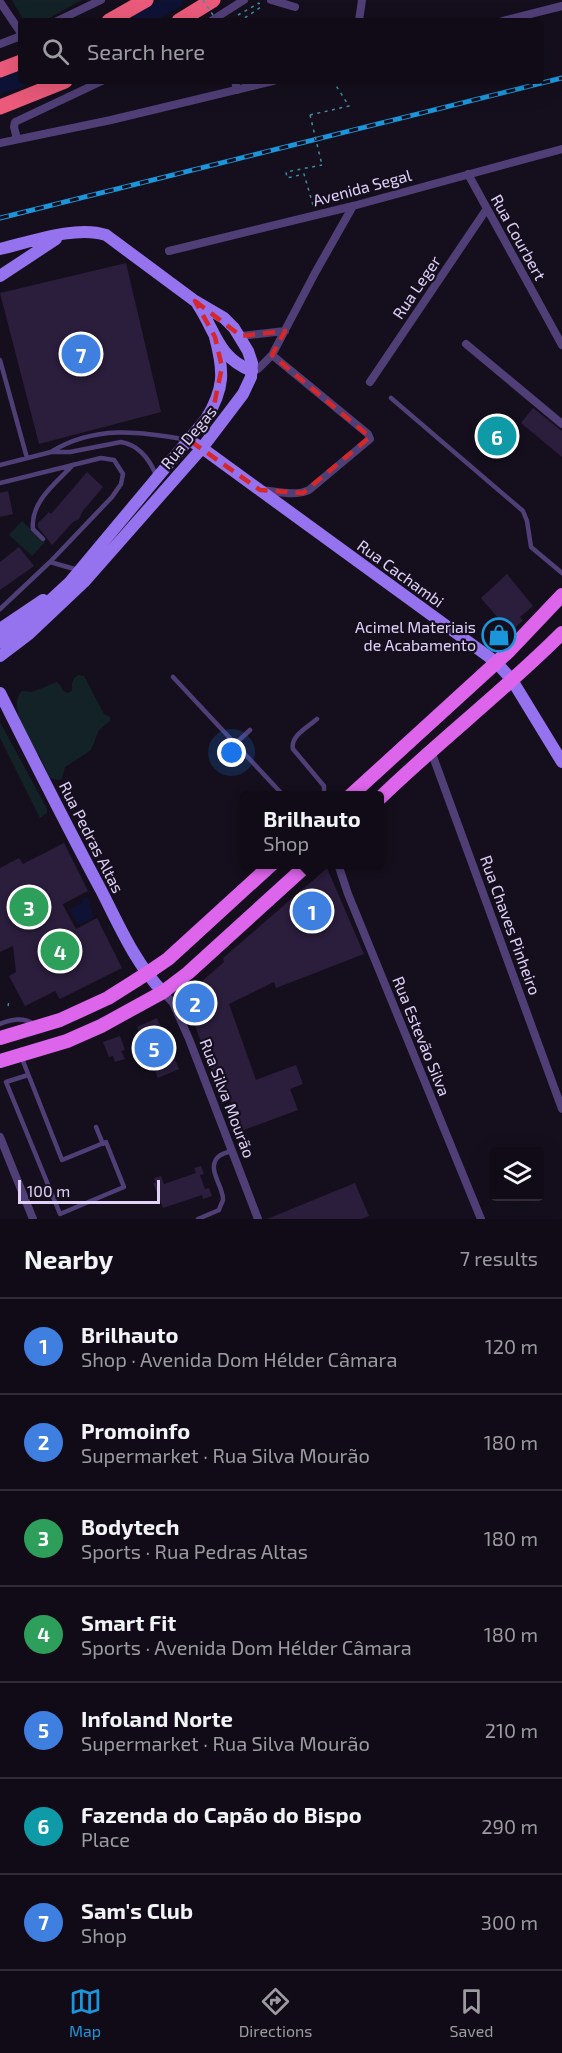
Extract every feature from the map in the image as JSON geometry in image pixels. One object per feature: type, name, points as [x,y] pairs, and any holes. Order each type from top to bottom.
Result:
[{"type":"highway","points":[[114,18],[146,0]]},
{"type":"highway","points":[[184,18],[213,0]]},
{"type":"highway","points":[[0,70],[18,63]]},
{"type":"highway","points":[[0,107],[58,84]]},
{"type":"main road","points":[[0,249],[62,235],[88,232],[106,235],[195,301],[224,318],[241,336],[248,351],[252,371]]},
{"type":"main road","points":[[0,276],[62,235]]},
{"type":"main road","points":[[195,301],[220,346],[234,362],[252,371]]},
{"type":"main road","name":"Rua Degas","points":[[0,642],[28,621],[69,583],[206,418],[219,394],[222,367],[215,337]]},
{"type":"main road","name":"Rua Degas","points":[[0,656],[29,634],[79,588],[202,448],[243,394],[252,371]]},
{"type":"main road","name":"Rua Cachambi","points":[[189,440],[496,662],[512,680],[562,762]]},
{"type":"main road","points":[[0,629],[69,583]]},
{"type":"main road","points":[[354,791],[496,662],[562,595]]},
{"type":"main road","points":[[384,794],[562,633]]},
{"type":"main road","name":"Rua Pedras Altas","points":[[0,693],[71,835],[146,974],[163,992]]},
{"type":"main road","points":[[431,751],[426,735],[432,722]]},
{"type":"main road","points":[[0,1038],[39,1027],[108,998],[146,974],[168,959],[267,869]]},
{"type":"main road","points":[[0,1061],[67,1041],[101,1026],[163,992],[188,974],[303,869]]},
{"type":"street","points":[[63,18],[101,0]]},
{"type":"street","points":[[216,18],[244,0]]},
{"type":"street","points":[[271,0],[295,7]]},
{"type":"street","points":[[359,18],[362,0]]},
{"type":"street","points":[[0,2],[18,29]]},
{"type":"street","points":[[515,18],[562,6]]},
{"type":"street","points":[[0,44],[18,35]]},
{"type":"street","points":[[17,139],[15,122],[96,84]]},
{"type":"street","points":[[0,142],[99,123],[236,85]]},
{"type":"street","name":"Avenida Segal","points":[[169,251],[354,206],[562,149]]},
{"type":"street","name":"Rua Courbert","points":[[468,174],[562,345]]},
{"type":"street","name":"Rua Degas","points":[[252,371],[258,369],[272,355],[354,206]]},
{"type":"street","name":"Rua Leger","points":[[370,382],[486,210]]},
{"type":"street","points":[[241,336],[285,331]]},
{"type":"street","points":[[466,344],[562,424]]},
{"type":"street","points":[[260,490],[291,494],[303,493],[370,439],[368,434],[272,355]]},
{"type":"street","name":"Rua Chaves Pinheiro","points":[[431,751],[562,1109]]},
{"type":"street","name":"Rua Estevão Silva","points":[[340,869],[481,1219]]},
{"type":"street","name":"Rua Silva Mourão","points":[[163,992],[179,1015],[258,1219]]},
{"type":"street","points":[[0,1137],[33,1219]]},
{"type":"lane","points":[[0,360],[27,458]]},
{"type":"lane","points":[[391,398],[523,511],[531,548],[562,573]]},
{"type":"lane","points":[[0,465],[51,452],[77,439],[103,433],[142,433],[189,440]]},
{"type":"lane","points":[[51,452],[70,452],[112,442],[129,443],[147,458],[157,478]]},
{"type":"lane","points":[[0,483],[101,458],[109,458],[117,464],[123,477],[112,497],[50,562],[0,609]]},
{"type":"lane","points":[[42,539],[33,529],[34,510],[45,494],[73,465]]},
{"type":"lane","points":[[50,562],[78,570]]},
{"type":"lane","points":[[173,677],[280,791]]},
{"type":"lane","points":[[317,719],[293,740],[291,745],[324,786],[324,791]]},
{"type":"lane","points":[[235,744],[250,730]]},
{"type":"lane","points":[[0,1024],[11,1020],[26,1020],[39,1027]]},
{"type":"lane","points":[[21,1056],[62,1160],[106,1142],[124,1187],[60,1214],[6,1082],[28,1075]]},
{"type":"lane","points":[[96,1127],[103,1144]]},
{"type":"lane","points":[[198,1219],[219,1209],[223,1200],[214,1164],[219,1157],[232,1151]]},
{"type":"path","points":[[202,0],[215,18]]},
{"type":"path","points":[[234,18],[259,3],[261,7],[244,18]]},
{"type":"path","points":[[316,215],[304,174],[287,178],[286,172],[322,165],[310,115],[349,106],[335,84]]},
{"type":"path","points":[[8,1006],[9,1001]]},
{"type":"highlighted area","points":[[195,301],[241,336],[285,331],[272,355],[370,437],[303,493],[260,490],[189,440],[214,405],[222,367],[215,337]]},
{"type":"shaded area","points":[[12,0],[82,0],[49,18],[22,18]]},
{"type":"shaded area","points":[[22,521],[45,542],[32,556],[9,535]]},
{"type":"shaded area","points":[[84,676],[104,714],[110,717],[110,721],[99,730],[91,750],[65,767],[62,779],[58,780],[50,778],[39,755],[33,751],[20,720],[18,697],[22,691],[32,692],[57,682],[63,691],[68,693],[72,691],[75,677]]},
{"type":"shaded area","points":[[0,722],[47,809],[47,813],[40,818],[0,738]]},
{"type":"shaded area","points":[[86,897],[91,901],[89,905],[94,917],[78,925],[70,909],[82,903]]},
{"type":"building","points":[[126,263],[161,412],[39,444],[0,293]]},
{"type":"building","points":[[533,408],[562,431],[562,457],[521,423]]},
{"type":"building","points":[[87,472],[103,487],[79,519],[73,522],[52,545],[38,527],[38,523],[49,512],[51,514]]},
{"type":"building","points":[[8,491],[13,514],[0,517],[0,493]]},
{"type":"building","points":[[19,547],[34,566],[0,590],[0,562]]},
{"type":"building","points":[[507,574],[533,606],[520,617],[523,620],[511,632],[497,644],[491,644],[482,639],[498,618],[481,598]]},
{"type":"building","points":[[64,843],[88,891],[63,904],[64,907],[76,929],[97,918],[122,968],[60,999],[55,991],[25,1006],[9,976],[16,972],[13,946],[0,952],[0,868],[19,858],[23,864]]},
{"type":"building","points":[[326,869],[364,954],[276,988],[274,982],[229,1004],[256,1080],[296,1065],[303,1084],[290,1089],[298,1110],[238,1132],[232,1115],[235,1113],[226,1090],[220,1077],[215,1078],[184,997],[224,962],[223,958]]},
{"type":"building","points":[[157,1018],[179,1069],[158,1078],[137,1027]]},
{"type":"building","points":[[120,1036],[125,1050],[121,1051],[125,1059],[115,1062],[113,1056],[109,1057],[103,1042]]},
{"type":"building","points":[[201,1166],[204,1174],[200,1175],[205,1189],[209,1188],[212,1196],[203,1199],[202,1195],[163,1208],[153,1183],[156,1183],[154,1178],[161,1176],[164,1184],[196,1173],[194,1168]]},
{"type":"building","points":[[355,1183],[369,1216],[361,1219],[267,1219]]},
{"type":"waterway","points":[[144,18],[175,0]]},
{"type":"waterway","points":[[0,86],[18,80]]},
{"type":"railway","points":[[544,82],[562,78]]},
{"type":"railway","points":[[0,218],[538,84]]},
{"type":"place","name":"Sam's Club","points":[[81,354]]},
{"type":"place","name":"Fazenda do Capão do Bispo","points":[[497,436]]},
{"type":"place","name":"Acimel Materiais de Acabamento","points":[[499,635]]},
{"type":"place","name":"Bodytech","points":[[29,907]]},
{"type":"place","name":"Brilhauto","points":[[312,911]]},
{"type":"place","name":"Smart Fit","points":[[60,951]]},
{"type":"place","name":"Promoinfo","points":[[195,1003]]},
{"type":"place","name":"Infoland Norte","points":[[154,1048]]}]
